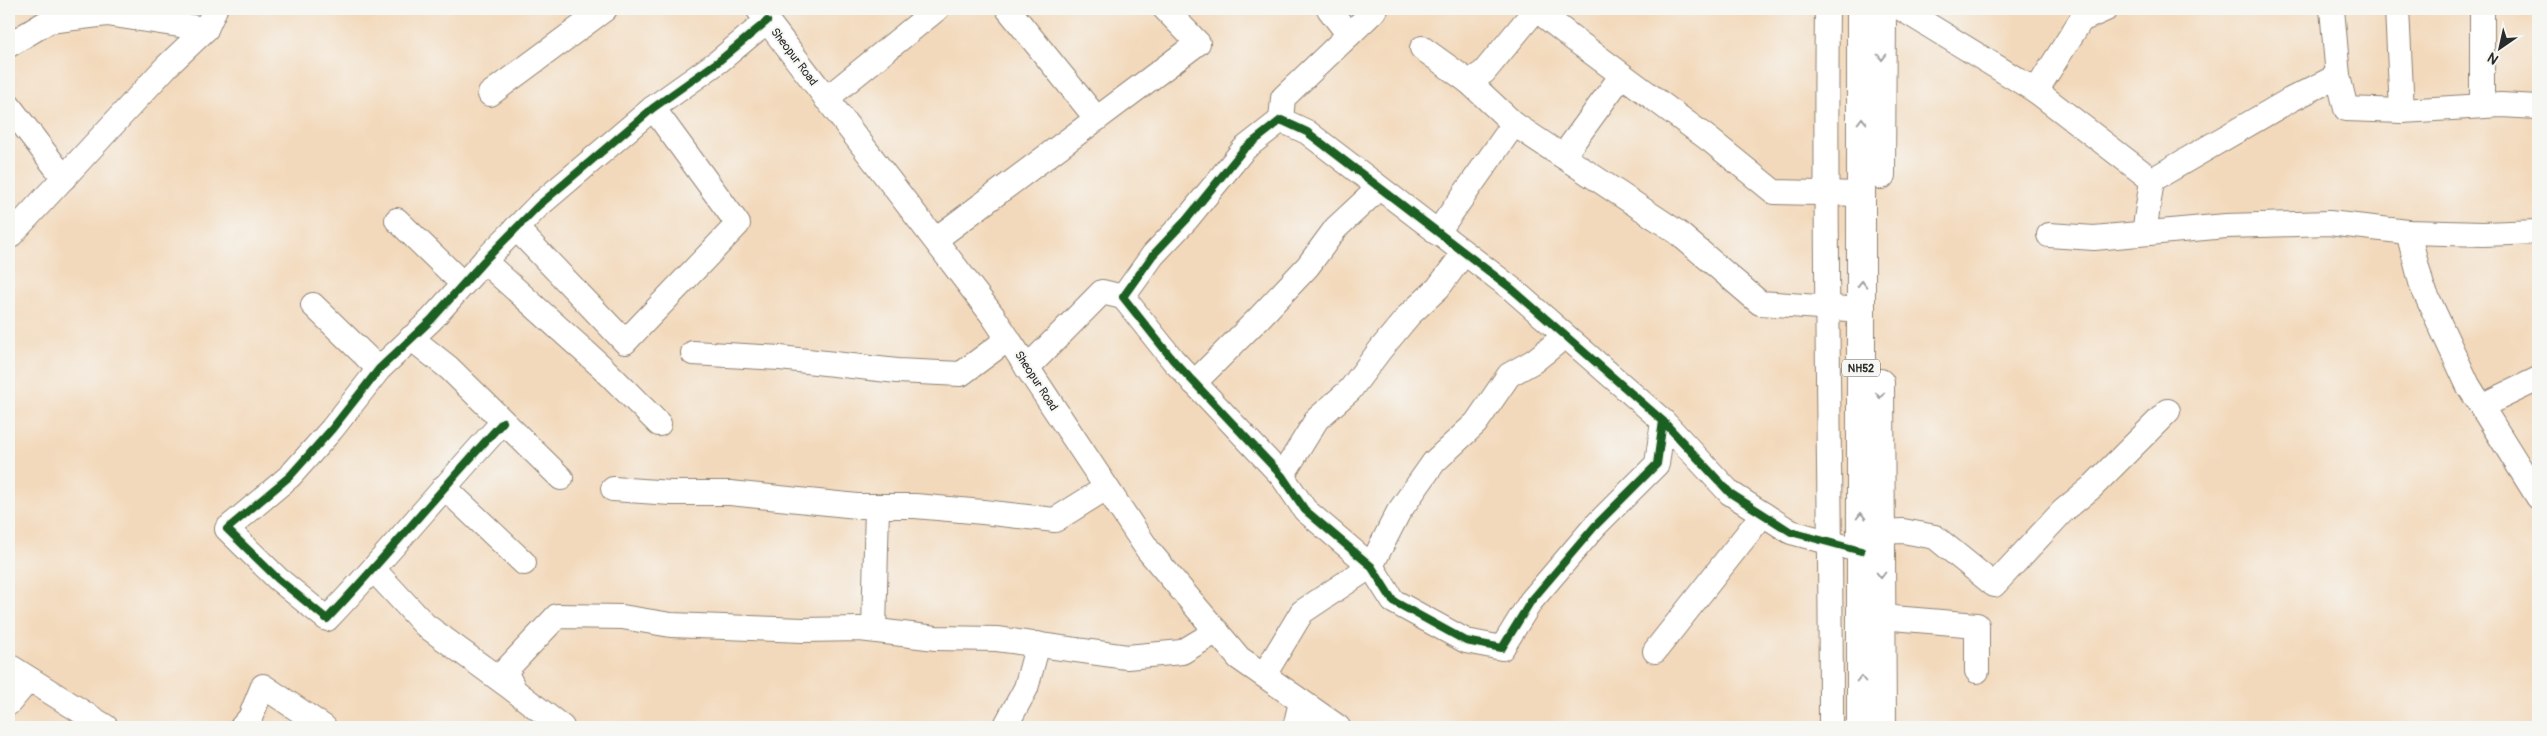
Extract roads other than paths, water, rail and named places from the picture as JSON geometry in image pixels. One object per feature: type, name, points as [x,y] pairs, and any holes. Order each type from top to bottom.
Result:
[{"type":"highway","name":"NH52","points":[[1861,727],[1862,9]]},
{"type":"highway","name":"NH52","points":[[1882,9],[1882,727]]},
{"type":"street","points":[[490,94],[605,9]]},
{"type":"street","points":[[1008,9],[1097,119]]},
{"type":"street","points":[[936,239],[1198,43],[1165,9]]},
{"type":"street","points":[[1329,9],[1349,34]]},
{"type":"street","points":[[1124,297],[1153,255],[1187,219],[1244,149],[1281,120],[1283,98],[1376,9]]},
{"type":"street","points":[[1469,82],[1484,72],[1536,9],[1710,140],[1774,192],[1863,194]]},
{"type":"street","points":[[1827,9],[1825,193],[1831,543],[1831,727]]},
{"type":"street","points":[[1902,9],[2036,91],[2152,180]]},
{"type":"street","points":[[2036,91],[2081,20],[2106,9]]},
{"type":"street","points":[[2332,9],[2338,76],[2346,109],[2402,111],[2482,106],[2538,107]]},
{"type":"street","points":[[2397,9],[2402,111]]},
{"type":"street","points":[[2482,9],[2482,106]]},
{"type":"street","points":[[9,45],[35,19],[49,22],[107,11],[210,19]]},
{"type":"street","points":[[826,99],[930,11]]},
{"type":"street","points":[[502,422],[374,570],[327,618],[278,579],[227,529],[290,476],[332,429],[379,369],[412,338],[516,228],[586,164],[653,108],[719,61],[763,15]]},
{"type":"street","name":"Sheopur Road","points":[[763,15],[936,239],[1008,340],[1148,550],[1239,658],[1338,727]]},
{"type":"street","points":[[9,237],[210,19]]},
{"type":"street","points":[[1422,48],[1469,82],[1514,124],[1677,232],[1760,303],[1862,310]]},
{"type":"street","points":[[1563,156],[1622,75]]},
{"type":"street","points":[[2152,180],[2290,100],[2338,76]]},
{"type":"street","points":[[9,106],[64,178]]},
{"type":"street","points":[[516,228],[625,342],[738,224],[653,108]]},
{"type":"street","points":[[1281,120],[1307,132],[1512,289],[1663,421],[1730,493],[1791,532],[1861,551]]},
{"type":"street","points":[[1437,233],[1514,124]]},
{"type":"street","points":[[2144,233],[2152,180]]},
{"type":"street","points":[[1194,383],[1308,266],[1336,228],[1379,188]]},
{"type":"street","points":[[397,220],[463,284]]},
{"type":"street","points":[[2048,235],[2094,238],[2226,226],[2329,223],[2408,232],[2538,232]]},
{"type":"street","points":[[2408,232],[2422,286],[2468,385],[2538,497]]},
{"type":"street","points":[[1282,476],[1317,419],[1350,390],[1409,315],[1438,288],[1464,253]]},
{"type":"street","points":[[484,261],[602,366],[659,424]]},
{"type":"street","points":[[1027,368],[1102,292],[1124,297],[1173,360],[1282,476],[1304,510],[1371,566],[1393,601],[1466,641],[1502,648],[1537,593],[1595,526],[1657,464],[1663,421]]},
{"type":"street","points":[[313,305],[379,369]]},
{"type":"street","points":[[1264,676],[1302,612],[1371,566],[1398,513],[1434,462],[1476,422],[1509,375],[1534,361],[1564,336]]},
{"type":"street","points":[[412,338],[449,368],[561,478]]},
{"type":"street","points":[[693,353],[780,358],[897,371],[961,374],[1008,340]]},
{"type":"street","points":[[2482,406],[2538,379]]},
{"type":"street","points":[[1881,532],[1903,531],[1934,537],[1994,585],[2063,511],[2092,487],[2168,411]]},
{"type":"street","points":[[444,487],[524,563]]},
{"type":"street","points":[[613,489],[671,493],[730,493],[877,506],[915,506],[1055,520],[1106,488]]},
{"type":"street","points":[[874,630],[877,506]]},
{"type":"street","points":[[1655,651],[1763,514]]},
{"type":"street","points":[[374,570],[425,625],[516,690],[562,727]]},
{"type":"street","points":[[516,690],[504,671],[557,616],[622,617],[671,625],[874,630],[936,638],[997,639],[1127,657],[1182,652],[1217,632]]},
{"type":"street","points":[[1881,617],[1977,625],[1976,671]]},
{"type":"street","points":[[1005,727],[1026,688],[1038,644]]},
{"type":"street","points":[[9,666],[106,727]]},
{"type":"street","points":[[9,703],[29,679]]},
{"type":"street","points":[[242,727],[250,718],[263,686],[324,727]]},
{"type":"street","points":[[1295,727],[1301,702]]}]
